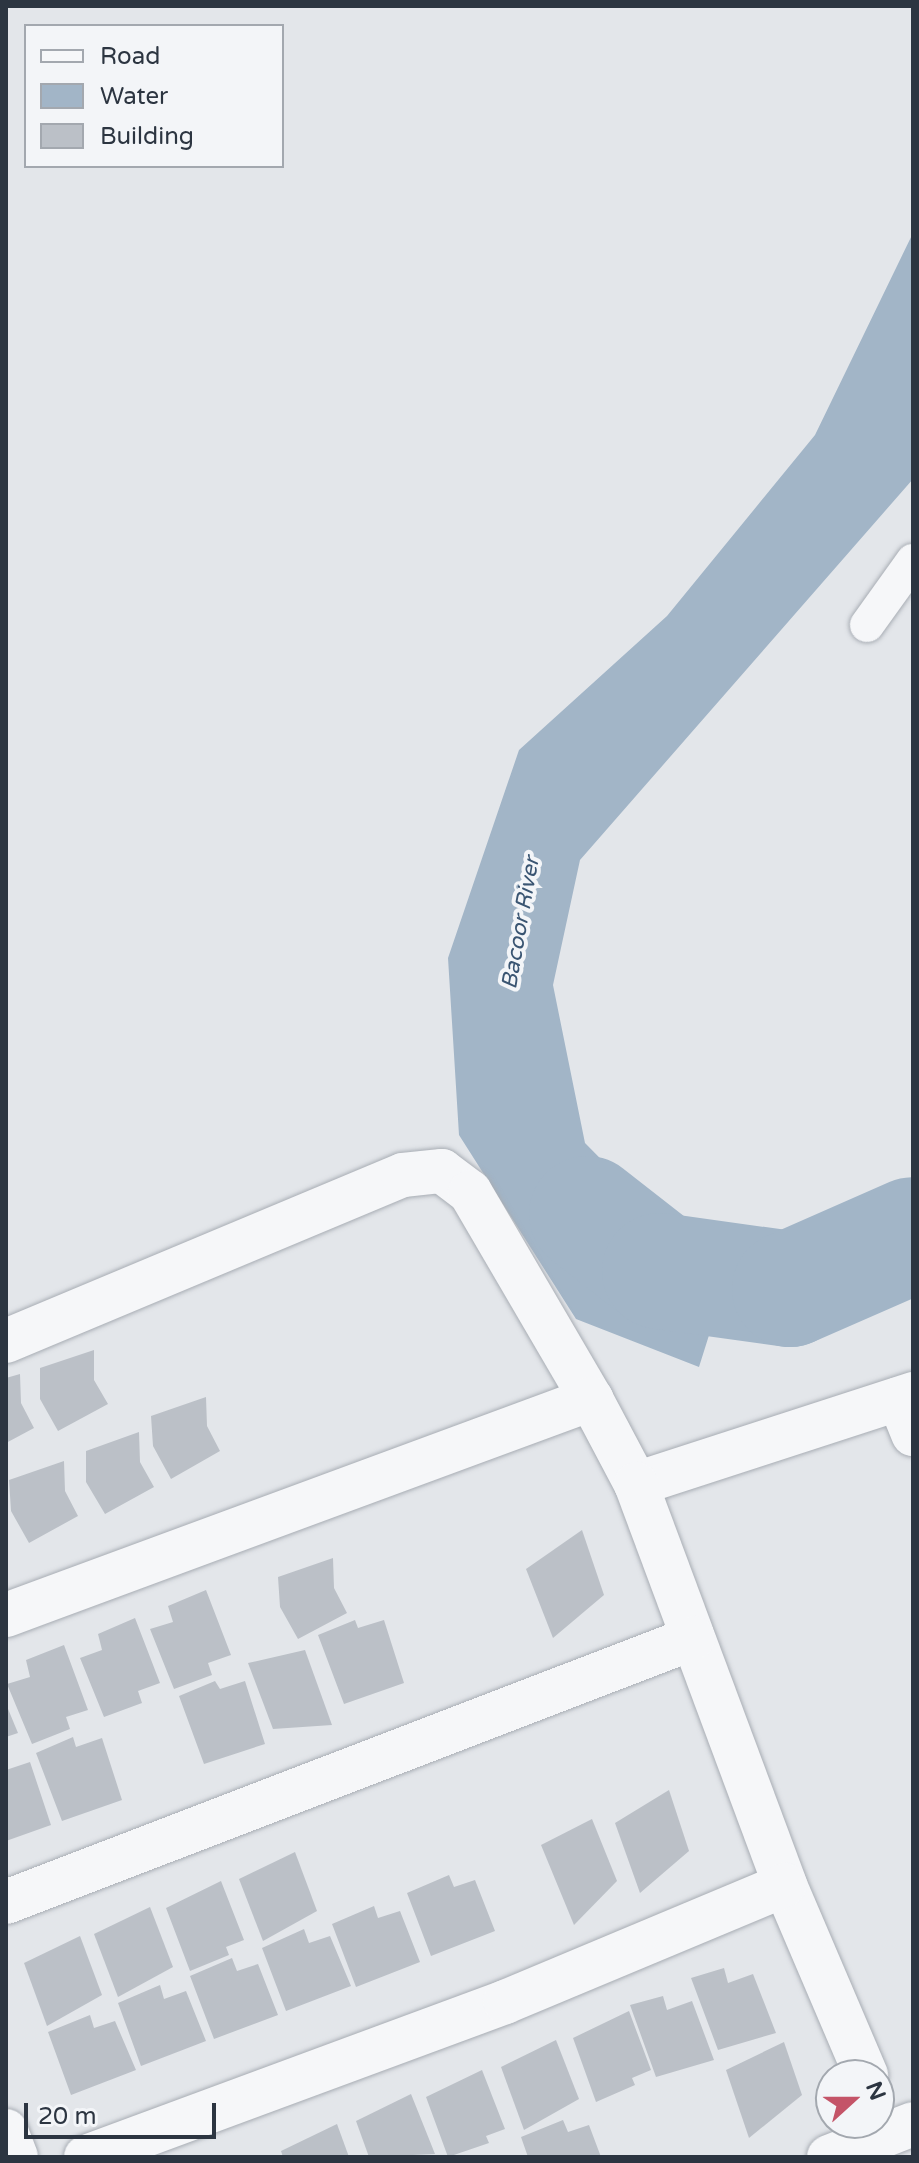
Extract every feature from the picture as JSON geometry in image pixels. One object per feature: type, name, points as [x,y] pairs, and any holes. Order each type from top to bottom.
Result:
[{"type":"street","points":[[6,1341],[403,1175],[442,1171],[470,1192],[591,1399],[636,1484],[785,1885],[859,2059]]},
{"type":"street","points":[[6,1615],[591,1399]]},
{"type":"street","points":[[636,1484],[908,1409]]},
{"type":"street","points":[[6,1902],[693,1638]]},
{"type":"street","points":[[86,2157],[505,2002],[785,1885]]},
{"type":"street","points":[[6,2131],[16,2157]]},
{"type":"street","points":[[829,2157],[861,2139]]},
{"type":"lane","points":[[867,625],[913,561]]},
{"type":"water","points":[[913,233],[913,479],[580,860],[553,985],[585,1143],[661,1220],[733,1259],[699,1367],[576,1319],[459,1135],[448,958],[519,750],[667,616],[815,435]]},
{"type":"building","points":[[94,1350],[94,1380],[108,1404],[58,1431],[40,1399],[40,1368]]},
{"type":"building","points":[[20,1374],[21,1403],[34,1428],[6,1443],[6,1378]]},
{"type":"building","points":[[206,1397],[207,1426],[220,1451],[171,1479],[153,1446],[151,1416]]},
{"type":"building","points":[[139,1432],[140,1462],[154,1487],[105,1514],[86,1482],[86,1451]]},
{"type":"building","points":[[64,1461],[65,1491],[78,1516],[29,1543],[11,1511],[9,1480]]},
{"type":"building","points":[[582,1530],[604,1595],[553,1638],[526,1569]]},
{"type":"building","points":[[333,1558],[334,1588],[347,1613],[298,1639],[280,1607],[278,1577]]},
{"type":"building","points":[[206,1590],[231,1655],[208,1663],[212,1675],[174,1689],[150,1629],[173,1622],[168,1606]]},
{"type":"building","points":[[135,1618],[160,1683],[138,1691],[142,1703],[104,1717],[80,1658],[102,1650],[98,1634]]},
{"type":"building","points":[[355,1620],[358,1628],[384,1620],[404,1683],[344,1704],[318,1635]]},
{"type":"building","points":[[64,1645],[88,1710],[66,1717],[70,1729],[32,1744],[7,1684],[30,1677],[26,1660]]},
{"type":"building","points":[[305,1650],[332,1725],[273,1729],[248,1663]]},
{"type":"building","points":[[215,1681],[220,1689],[245,1681],[265,1744],[204,1764],[179,1696]]},
{"type":"building","points":[[6,1704],[18,1733],[6,1737]]},
{"type":"building","points":[[73,1737],[76,1747],[102,1738],[122,1800],[62,1821],[36,1753]]},
{"type":"building","points":[[30,1762],[51,1825],[6,1841],[6,1770]]},
{"type":"building","points":[[669,1790],[689,1851],[640,1893],[615,1823]]},
{"type":"building","points":[[592,1819],[617,1881],[574,1925],[541,1845]]},
{"type":"building","points":[[295,1852],[317,1911],[263,1941],[239,1879]]},
{"type":"building","points":[[449,1875],[454,1887],[475,1880],[495,1931],[431,1956],[407,1893]]},
{"type":"building","points":[[221,1881],[244,1940],[226,1947],[229,1955],[190,1971],[166,1908]]},
{"type":"building","points":[[374,1906],[378,1918],[400,1911],[420,1962],[356,1987],[332,1924]]},
{"type":"building","points":[[150,1907],[173,1967],[118,1997],[94,1934]]},
{"type":"building","points":[[304,1929],[309,1943],[330,1936],[351,1986],[286,2011],[262,1948]]},
{"type":"building","points":[[80,1936],[102,1995],[47,2026],[24,1963]]},
{"type":"building","points":[[232,1958],[237,1971],[258,1964],[278,2015],[214,2039],[190,1976]]},
{"type":"building","points":[[724,1968],[728,1983],[753,1974],[776,2033],[718,2050],[691,1978]]},
{"type":"building","points":[[160,1985],[164,1999],[186,1991],[206,2041],[141,2066],[118,2003]]},
{"type":"building","points":[[663,1996],[667,2010],[692,2001],[714,2060],[656,2077],[630,2005]]},
{"type":"building","points":[[629,2011],[651,2070],[632,2078],[635,2085],[596,2102],[573,2038]]},
{"type":"building","points":[[90,2015],[94,2028],[115,2021],[136,2070],[71,2095],[48,2032]]},
{"type":"building","points":[[556,2040],[579,2099],[524,2130],[501,2067]]},
{"type":"building","points":[[784,2042],[802,2095],[749,2138],[726,2070]]},
{"type":"building","points":[[482,2070],[505,2129],[486,2136],[489,2143],[448,2157],[426,2097]]},
{"type":"building","points":[[411,2094],[435,2154],[369,2157],[356,2121]]},
{"type":"building","points":[[563,2120],[568,2132],[589,2125],[601,2157],[528,2157],[521,2137]]},
{"type":"building","points":[[337,2124],[349,2157],[283,2157],[281,2151]]},
{"type":"waterway","name":"Bacoor River","points":[[587,1214],[660,1271],[790,1289],[913,1235]]}]
